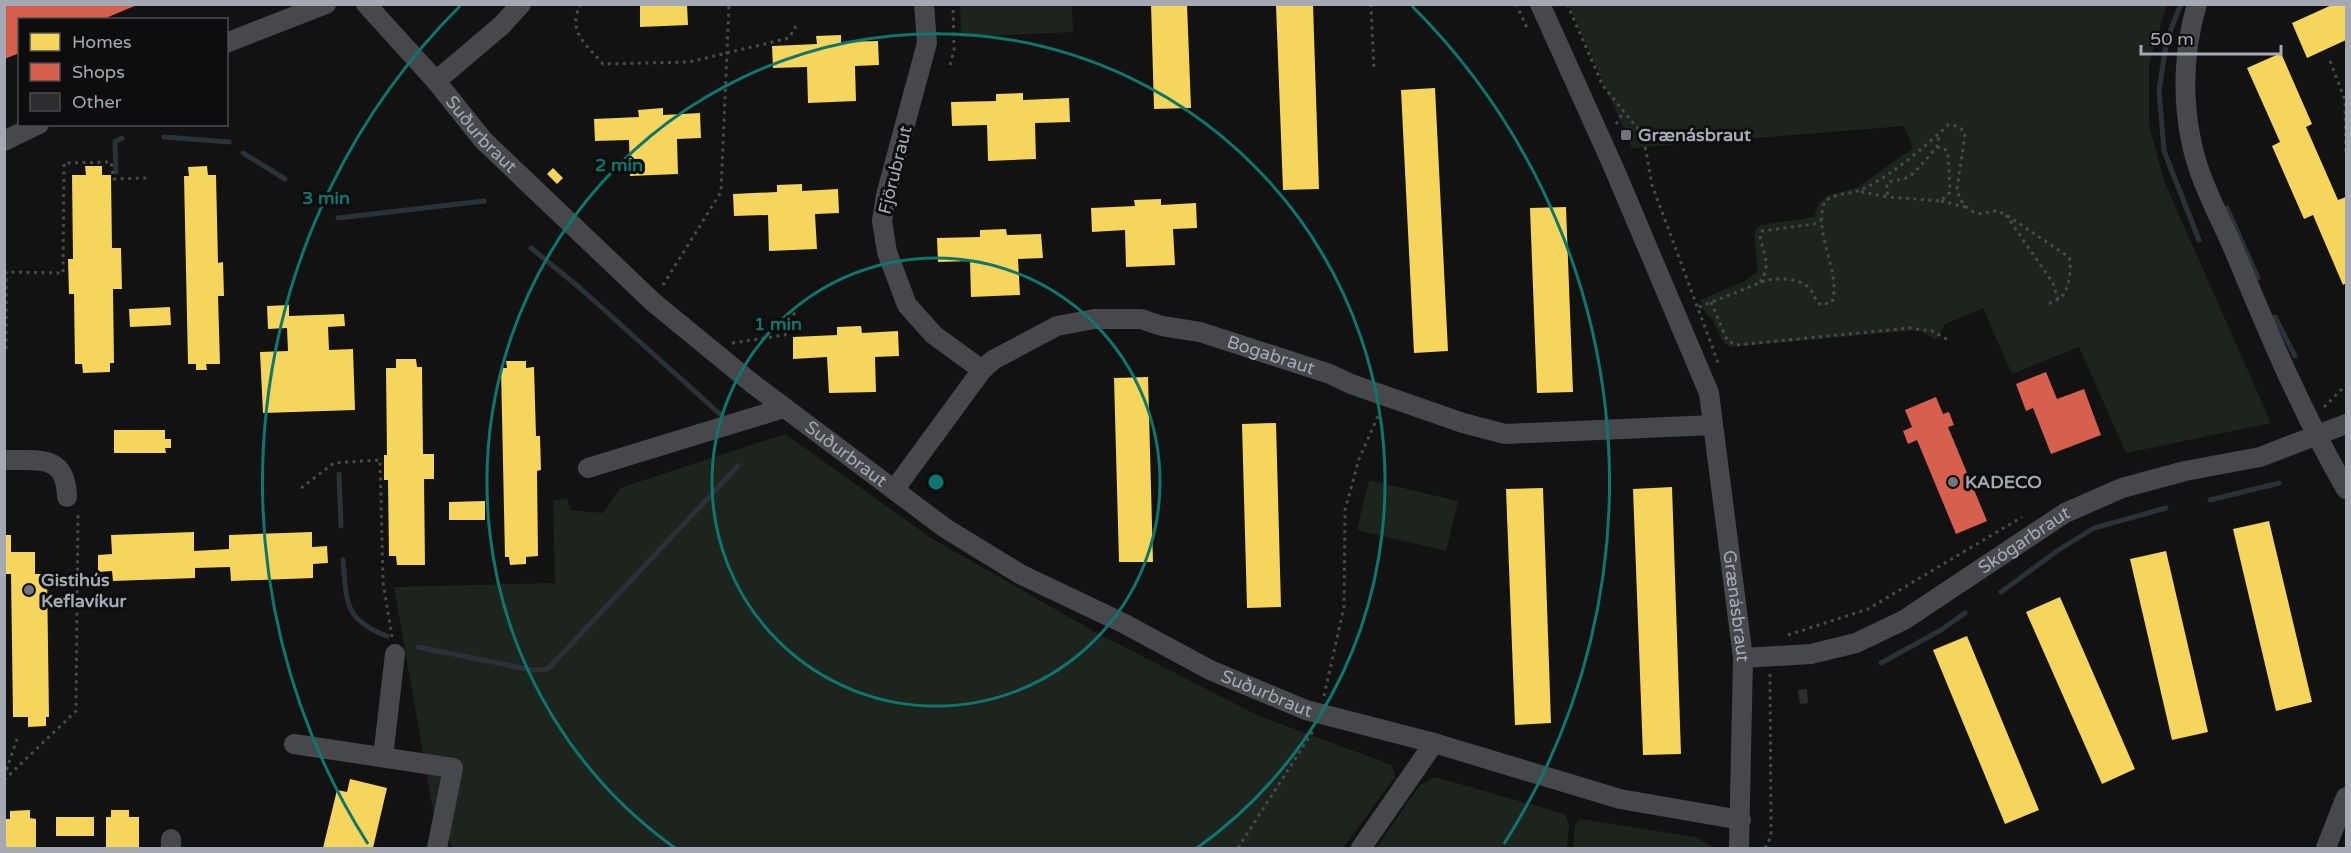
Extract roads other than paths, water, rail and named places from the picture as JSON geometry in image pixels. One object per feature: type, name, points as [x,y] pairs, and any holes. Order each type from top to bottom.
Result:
[{"type":"street","points":[[228,42],[326,4]]},
{"type":"street","name":"Suðurbraut","points":[[366,4],[436,81],[483,140],[653,302],[784,408],[945,528],[1020,574],[1123,623],[1210,670],[1306,710],[1434,743],[1620,799],[1741,820]]},
{"type":"street","points":[[436,81],[502,25],[521,4]]},
{"type":"street","name":"Fjörubraut","points":[[924,4],[927,43],[886,195],[882,221],[887,252],[907,305],[934,335],[982,370]]},
{"type":"street","name":"Grænásbraut","points":[[1540,4],[1613,166],[1709,393],[1743,658],[1739,849]]},
{"type":"street","points":[[2197,4],[2190,35],[2186,80],[2187,113],[2196,160],[2312,429],[2346,489]]},
{"type":"street","points":[[4,141],[35,126]]},
{"type":"street","name":"Bogabraut","points":[[894,490],[982,370],[993,360],[1057,326],[1094,319],[1141,319],[1162,326],[1200,332],[1330,374],[1351,384],[1462,423],[1505,434],[1713,425]]},
{"type":"street","points":[[588,468],[784,408]]},
{"type":"street","name":"Skógarbraut","points":[[1743,658],[1811,654],[1856,643],[1904,620],[2065,513],[2112,492],[2185,471],[2260,457],[2312,429],[2346,424]]},
{"type":"street","points":[[4,460],[51,461],[67,480],[73,502]]},
{"type":"street","points":[[383,757],[395,654]]},
{"type":"street","points":[[1361,849],[1434,743]]},
{"type":"street","points":[[294,744],[453,768],[437,849]]},
{"type":"street","points":[[2326,849],[2346,797]]},
{"type":"waterway","points":[[2181,4],[2167,39],[2159,90],[2164,151],[2199,240]]},
{"type":"waterway","points":[[164,137],[229,142]]},
{"type":"waterway","points":[[116,172],[115,142],[122,138]]},
{"type":"waterway","points":[[243,153],[285,179]]},
{"type":"waterway","points":[[338,218],[484,201]]},
{"type":"waterway","points":[[2227,208],[2258,278]]},
{"type":"waterway","points":[[531,248],[580,288],[721,415]]},
{"type":"waterway","points":[[2275,317],[2295,356]]},
{"type":"waterway","points":[[418,647],[532,670],[548,669],[738,466]]},
{"type":"waterway","points":[[339,474],[341,526]]},
{"type":"waterway","points":[[2210,500],[2279,483]]},
{"type":"waterway","points":[[2001,592],[2057,551],[2094,528],[2166,508]]},
{"type":"waterway","points":[[343,560],[347,598],[355,616],[373,630],[387,636]]},
{"type":"waterway","points":[[1881,663],[1941,630],[1965,613]]},
{"type":"place","name":"Grænásbraut","points":[[1626,135]]},
{"type":"place","name":"KADECO","points":[[1953,482]]},
{"type":"place","name":"Gistihús Keflavíkur","points":[[29,590]]}]
